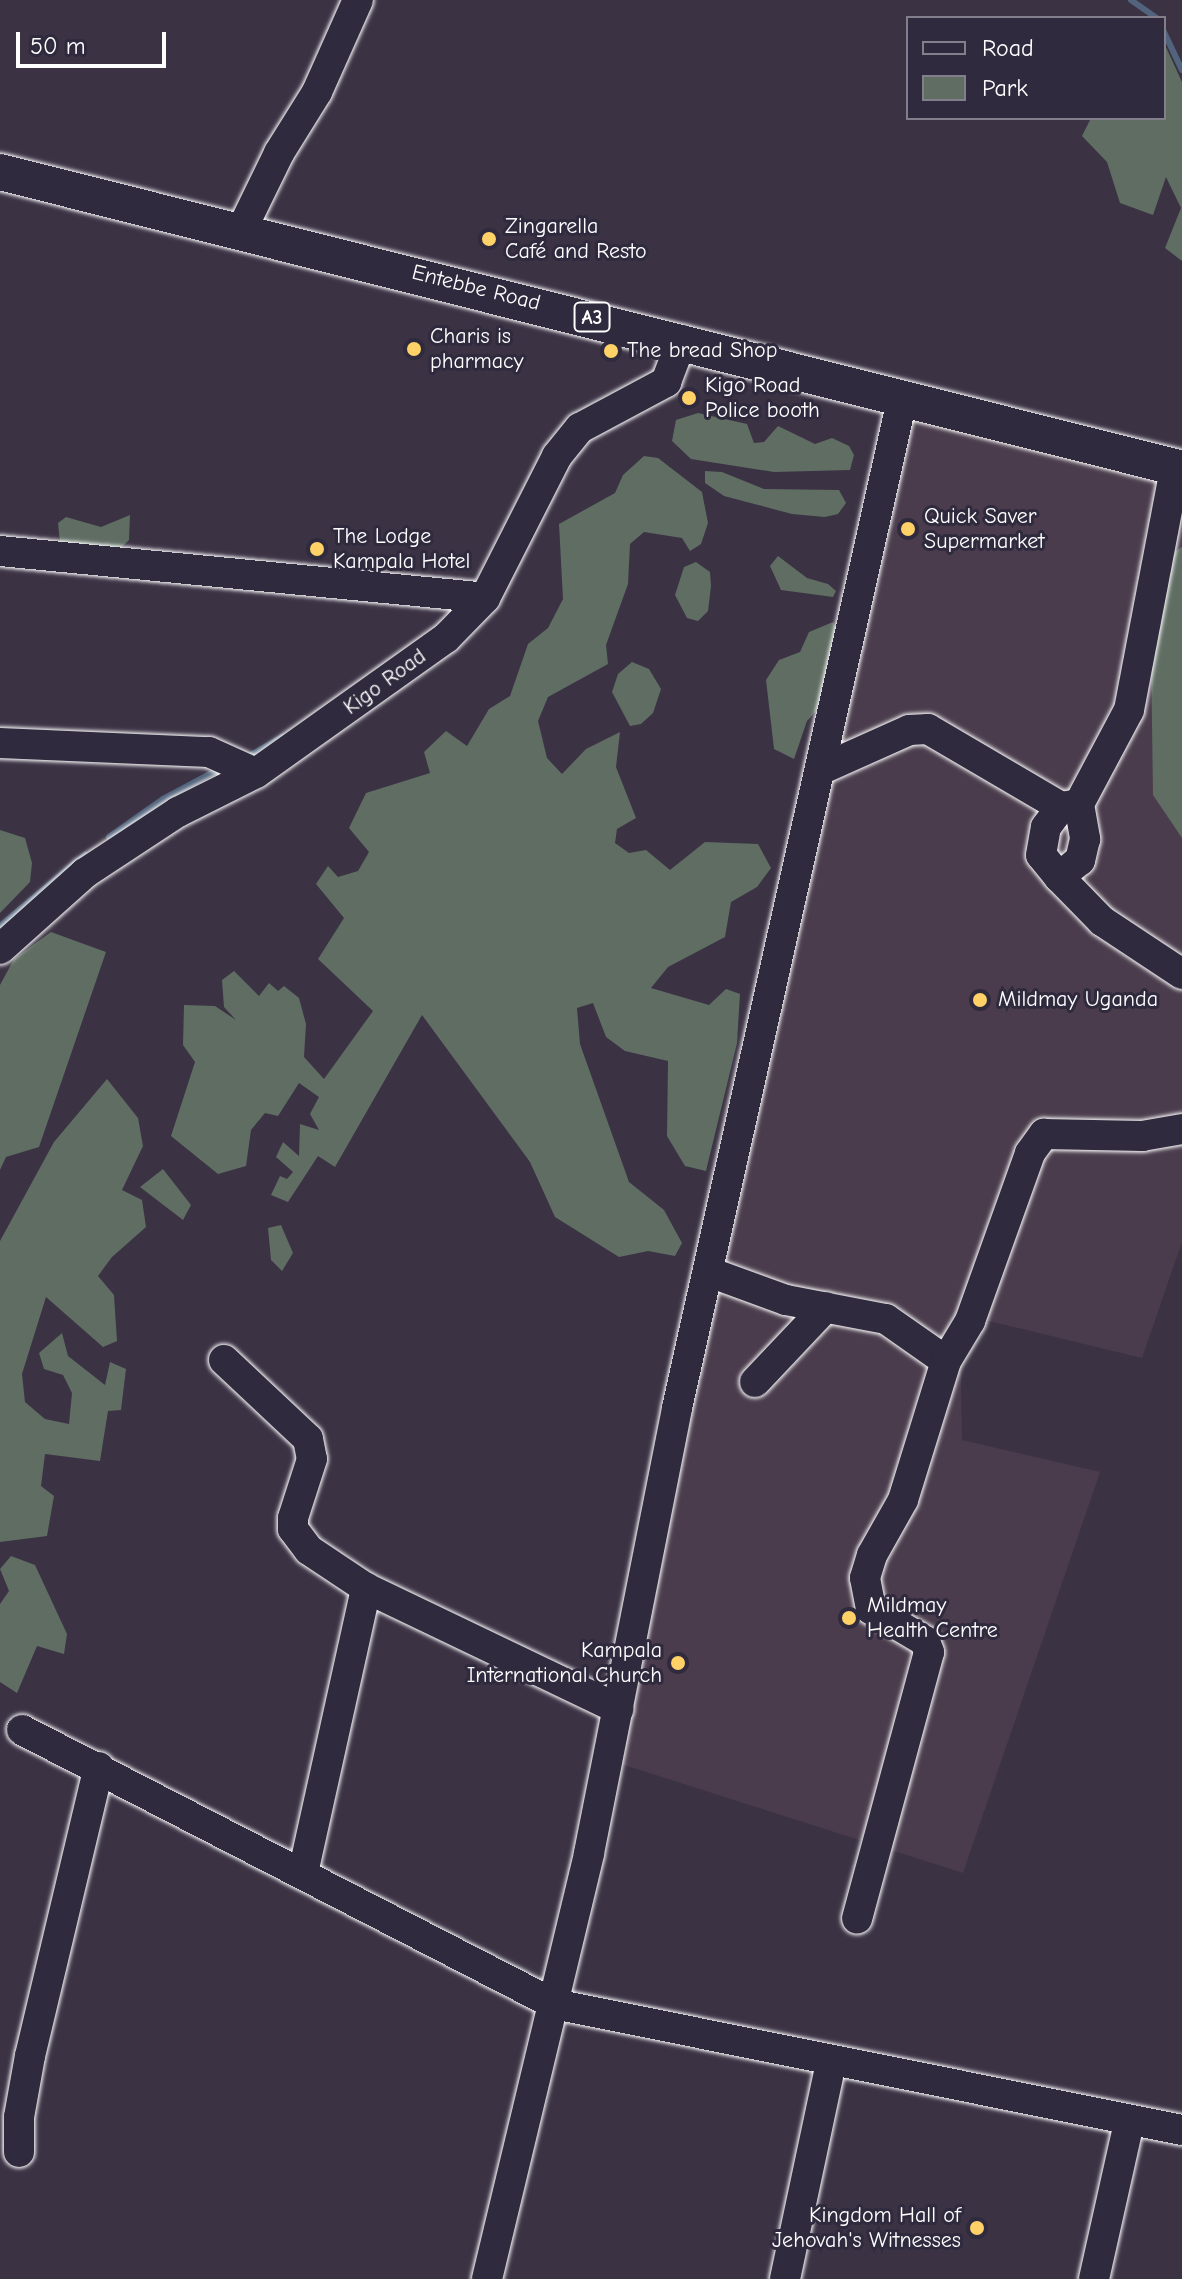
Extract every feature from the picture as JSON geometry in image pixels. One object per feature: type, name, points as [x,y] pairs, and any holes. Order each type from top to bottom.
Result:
[{"type":"main road","name":"Entebbe Road","points":[[0,172],[242,229],[1178,469]]},
{"type":"street","points":[[242,229],[279,153],[317,92],[358,0]]},
{"type":"street","name":"Kigo Road","points":[[0,949],[85,873],[178,812],[256,773],[446,638],[485,598],[515,546],[557,456],[580,428],[666,382],[682,340]]},
{"type":"street","points":[[487,2279],[554,2004],[709,1272],[902,400]]},
{"type":"street","points":[[1178,469],[1129,710],[1070,806],[1046,827],[1041,855],[1102,921],[1182,974]]},
{"type":"street","points":[[0,551],[485,598]]},
{"type":"street","points":[[822,769],[909,730],[928,729],[1070,806]]},
{"type":"street","points":[[0,743],[209,752],[256,773]]},
{"type":"street","points":[[857,1918],[929,1652],[925,1641],[871,1609],[865,1578],[872,1555],[903,1500],[946,1361],[970,1321],[1030,1153],[1044,1134],[1142,1136],[1182,1129]]},
{"type":"street","points":[[709,1272],[744,1288],[886,1319],[946,1361]]},
{"type":"street","points":[[755,1382],[826,1307]]},
{"type":"street","points":[[224,1360],[304,1433],[312,1448],[293,1518],[299,1540],[366,1588],[618,1709]]},
{"type":"street","points":[[303,1873],[366,1588]]},
{"type":"street","points":[[22,1730],[554,2004],[1129,2122],[1182,2130]]},
{"type":"street","points":[[19,2152],[19,2117],[30,2056],[99,1767]]},
{"type":"street","points":[[785,2279],[831,2062]]},
{"type":"street","points":[[1094,2279],[1129,2122]]},
{"type":"shaded area","points":[[910,414],[1182,481],[1182,1242],[1142,1358],[960,1314],[962,1440],[1100,1472],[963,1873],[618,1763],[715,1296]]},
{"type":"green space","points":[[1166,47],[1182,82],[1182,261],[1165,248],[1181,208],[1166,177],[1153,215],[1120,203],[1107,162],[1082,136],[1090,120],[1166,120]]},
{"type":"green space","points":[[698,413],[747,424],[754,443],[764,442],[778,426],[815,444],[832,438],[849,446],[854,455],[850,470],[774,472],[691,459],[672,441],[676,420]]},
{"type":"green space","points":[[644,456],[658,458],[702,492],[708,523],[701,544],[690,551],[682,538],[644,532],[630,544],[628,584],[606,645],[608,664],[548,697],[538,721],[547,758],[562,774],[586,749],[620,732],[616,767],[636,818],[617,829],[615,843],[629,853],[646,850],[670,870],[705,842],[758,844],[771,868],[757,887],[731,902],[725,937],[668,967],[651,988],[709,1005],[726,989],[740,994],[737,1043],[706,1171],[685,1166],[667,1136],[668,1061],[625,1051],[606,1037],[593,1003],[577,1008],[580,1044],[629,1182],[664,1210],[682,1243],[675,1256],[648,1251],[619,1257],[555,1217],[530,1162],[422,1015],[335,1167],[318,1156],[288,1202],[271,1195],[280,1176],[287,1179],[293,1172],[276,1157],[283,1142],[299,1156],[300,1124],[319,1130],[310,1114],[319,1097],[299,1083],[278,1116],[265,1113],[251,1130],[246,1166],[218,1174],[171,1136],[195,1062],[183,1045],[184,1005],[215,1006],[236,1020],[224,1007],[222,980],[234,971],[259,996],[269,983],[278,991],[284,986],[299,998],[306,1024],[304,1057],[324,1079],[373,1011],[318,959],[344,918],[316,884],[328,866],[338,877],[358,871],[369,852],[349,828],[366,793],[430,773],[424,752],[446,731],[467,746],[489,709],[510,696],[528,644],[548,628],[563,599],[559,524],[615,493],[623,475]]},
{"type":"green space","points":[[705,471],[722,472],[764,489],[839,490],[846,503],[838,514],[825,517],[792,514],[724,496],[705,483]]},
{"type":"green space","points":[[130,515],[129,540],[114,555],[60,543],[58,523],[66,517],[101,527]]},
{"type":"green space","points":[[1182,547],[1182,838],[1153,795],[1151,651],[1158,562]]},
{"type":"green space","points":[[778,556],[807,578],[828,584],[836,591],[833,597],[781,590],[770,566]]},
{"type":"green space","points":[[696,562],[710,572],[711,586],[708,611],[698,621],[687,618],[675,595],[684,567]]},
{"type":"green space","points":[[833,622],[842,639],[823,703],[807,721],[794,759],[774,749],[766,680],[779,660],[800,652],[809,632]]},
{"type":"green space","points":[[632,662],[649,669],[661,689],[653,713],[641,724],[630,726],[612,692],[618,674]]},
{"type":"green space","points":[[0,830],[25,838],[32,863],[30,882],[0,913]]},
{"type":"green space","points":[[51,932],[106,952],[39,1147],[6,1157],[0,1170],[0,985],[14,959]]},
{"type":"green space","points":[[107,1079],[138,1118],[143,1146],[122,1190],[142,1200],[146,1227],[112,1257],[98,1276],[114,1295],[117,1341],[103,1347],[46,1297],[22,1374],[25,1402],[45,1419],[69,1424],[72,1393],[63,1375],[44,1369],[39,1353],[62,1333],[68,1356],[105,1385],[110,1362],[126,1369],[121,1410],[108,1411],[100,1461],[45,1454],[41,1486],[54,1496],[47,1536],[0,1542],[0,1241],[54,1142]]},
{"type":"green space","points":[[163,1169],[191,1205],[183,1220],[140,1187]]},
{"type":"green space","points":[[281,1225],[293,1253],[282,1271],[271,1260],[268,1228]]},
{"type":"green space","points":[[11,1556],[35,1565],[67,1634],[64,1654],[37,1646],[17,1693],[0,1682],[0,1604],[9,1591],[0,1569]]},
{"type":"waterway","points":[[1131,0],[1154,16]]},
{"type":"waterway","points":[[1166,36],[1182,70]]},
{"type":"waterway","points":[[249,756],[283,736]]},
{"type":"waterway","points":[[109,837],[163,799],[221,768]]},
{"type":"waterway","points":[[0,926],[85,855]]},
{"type":"place","name":"Zingarella Café and Resto","points":[[489,239]]},
{"type":"place","name":"Charis is pharmacy","points":[[414,349]]},
{"type":"place","name":"The bread Shop","points":[[611,351]]},
{"type":"place","name":"Kigo Road Police booth","points":[[689,398]]},
{"type":"place","name":"Quick Saver Supermarket","points":[[908,529]]},
{"type":"place","name":"The Lodge Kampala Hotel","points":[[317,549]]},
{"type":"place","name":"Mildmay Uganda","points":[[980,1000]]},
{"type":"place","name":"Mildmay Health Centre","points":[[849,1618]]},
{"type":"place","name":"Kampala International Church","points":[[678,1663]]},
{"type":"place","name":"Kingdom Hall of Jehovah's Witnesses","points":[[977,2228]]}]
